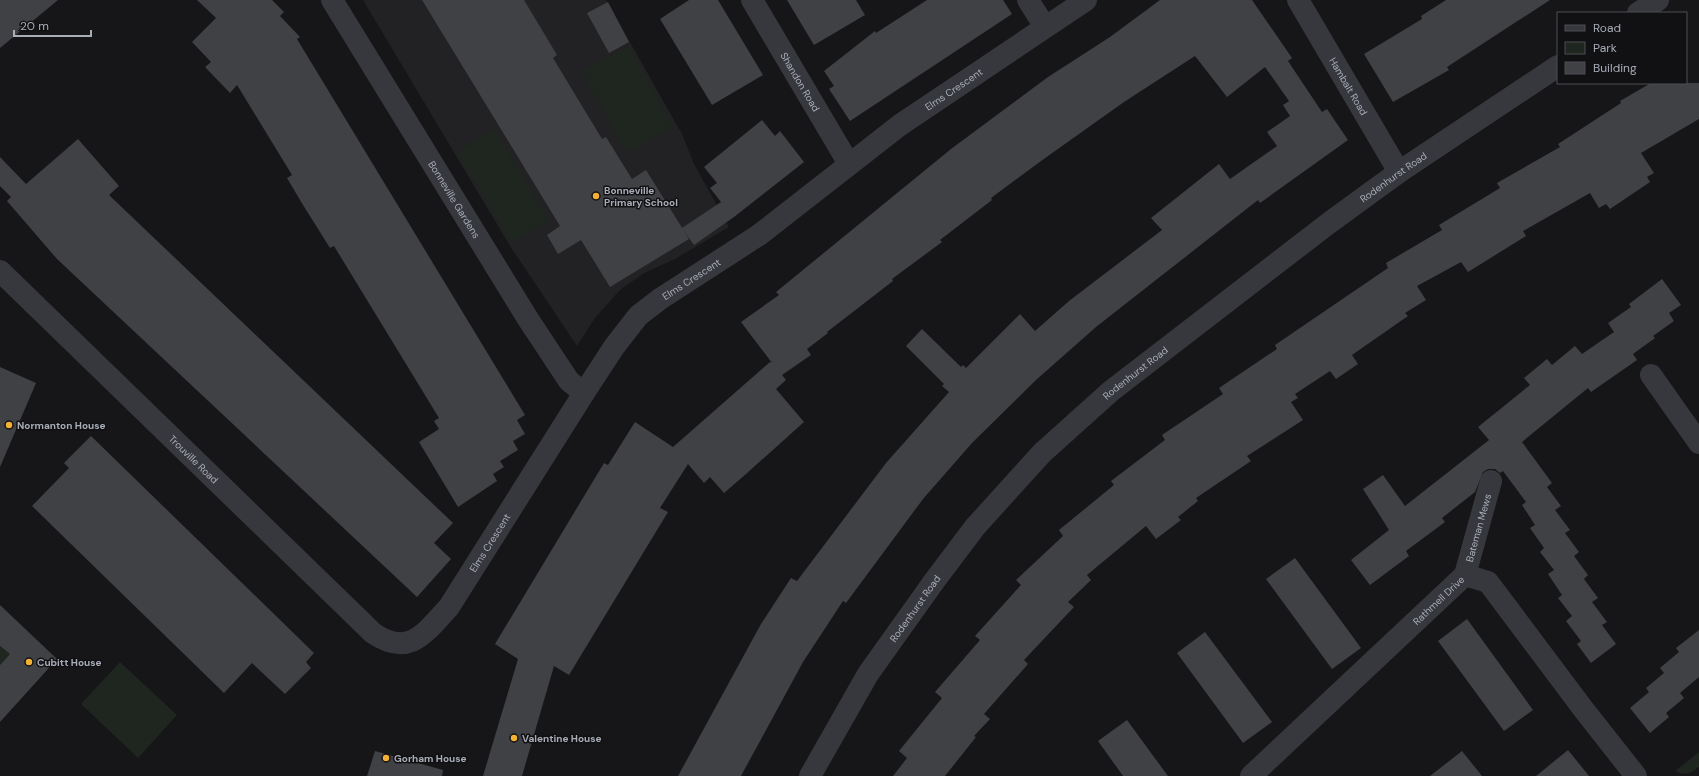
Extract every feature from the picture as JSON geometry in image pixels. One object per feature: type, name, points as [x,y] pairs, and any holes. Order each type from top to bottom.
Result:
[{"type":"street","name":"Bonneville Gardens","points":[[332,0],[528,319],[569,381],[584,393]]},
{"type":"street","name":"Shandon Road","points":[[752,0],[849,164]]},
{"type":"street","points":[[1028,0],[1045,27]]},
{"type":"street","name":"Elms Crescent","points":[[392,643],[400,645],[409,643],[417,638],[449,607],[584,393],[614,347],[638,316],[660,299],[759,234],[900,125],[1086,0]]},
{"type":"street","name":"Hambalt Road","points":[[1298,0],[1400,172]]},
{"type":"street","points":[[1640,12],[1658,0]]},
{"type":"street","name":"Rodenhurst Road","points":[[810,776],[868,674],[975,527],[1042,453],[1111,391],[1323,227],[1400,172],[1557,67]]},
{"type":"street","name":"Trouville Road","points":[[0,271],[373,633],[392,643]]},
{"type":"street","points":[[1651,375],[1699,443]]},
{"type":"street","name":"Bateman Mews","points":[[1465,575],[1492,481]]},
{"type":"street","name":"Rathmell Drive","points":[[1250,776],[1465,575],[1488,582],[1584,710],[1636,776]]},
{"type":"shaded area","name":"Bonneville Primary School","points":[[363,0],[606,0],[682,134],[694,164],[729,227],[675,259],[644,273],[620,290],[595,318],[577,346],[510,246]]},
{"type":"green space","points":[[629,46],[673,127],[627,153],[582,72]]},
{"type":"green space","points":[[495,130],[549,221],[512,243],[457,152]]},
{"type":"green space","points":[[0,646],[10,654],[0,665]]},
{"type":"green space","points":[[120,662],[177,715],[138,758],[81,704]]},
{"type":"green space","points":[[1699,752],[1699,767],[1687,774],[1675,771]]},
{"type":"building","points":[[0,0],[58,0],[0,48]]},
{"type":"building","points":[[197,0],[272,0],[284,12],[280,16],[300,37],[297,39],[525,415],[517,420],[525,434],[513,441],[518,450],[500,461],[504,467],[493,474],[497,481],[458,507],[419,442],[439,429],[434,421],[439,418],[334,246],[330,248],[303,205],[287,178],[292,175],[237,85],[230,93],[205,67],[211,62],[192,42],[216,18]]},
{"type":"building","points":[[422,0],[524,0],[557,55],[553,58],[602,139],[606,137],[632,179],[646,170],[689,239],[610,287],[581,240],[558,254],[547,235],[560,226]]},
{"type":"building","points":[[689,0],[718,0],[763,75],[712,105],[660,19]]},
{"type":"building","points":[[787,0],[856,0],[865,15],[814,45]]},
{"type":"building","points":[[927,0],[1003,0],[1012,14],[850,121],[829,89],[834,86],[824,71],[875,31],[876,33]]},
{"type":"building","points":[[1160,0],[1252,0],[1292,58],[1288,61],[1322,112],[1327,109],[1348,140],[1260,203],[1258,200],[1096,327],[1036,380],[972,443],[923,499],[846,603],[843,601],[803,662],[741,776],[678,776],[761,624],[791,578],[797,581],[886,463],[949,392],[942,386],[944,384],[906,346],[922,329],[961,367],[963,365],[966,368],[1020,314],[1035,331],[1069,301],[1162,230],[1151,218],[1219,164],[1230,179],[1277,146],[1267,132],[1290,116],[1283,105],[1289,101],[1265,67],[1227,97],[1195,56],[1124,102],[1041,161],[991,198],[992,200],[940,240],[942,242],[892,279],[893,281],[827,332],[828,333],[807,349],[811,355],[782,375],[786,380],[776,389],[804,422],[724,493],[710,477],[704,483],[688,464],[660,508],[668,512],[569,675],[554,666],[522,776],[483,776],[518,659],[495,644],[604,463],[608,465],[635,422],[673,447],[770,362],[772,363],[741,322],[779,295],[776,292],[951,149],[1048,77],[1110,37]]},
{"type":"building","points":[[1446,0],[1550,0],[1447,67],[1449,70],[1393,102],[1364,54],[1422,19],[1421,16]]},
{"type":"building","points":[[608,2],[629,42],[609,53],[587,13]]},
{"type":"building","points":[[1699,83],[1699,119],[1641,153],[1654,173],[1647,177],[1650,182],[1610,209],[1606,204],[1599,208],[1590,193],[1523,231],[1526,236],[1468,272],[1461,262],[1417,286],[1426,300],[1405,313],[1408,316],[1352,355],[1358,364],[1336,379],[1330,371],[1295,394],[1298,398],[1291,402],[1303,420],[1247,456],[1251,461],[1196,498],[1198,501],[1178,517],[1181,520],[1156,539],[1146,526],[1087,575],[1091,580],[1068,602],[1074,607],[1024,660],[1028,664],[984,714],[990,719],[974,736],[976,737],[945,776],[893,776],[907,758],[899,751],[942,698],[935,692],[980,640],[975,636],[1021,585],[1016,580],[1063,536],[1059,530],[1114,485],[1111,481],[1165,440],[1162,435],[1223,394],[1219,388],[1277,349],[1275,345],[1388,268],[1386,263],[1442,230],[1439,225],[1500,188],[1497,183],[1560,147],[1558,144],[1621,103],[1620,101],[1649,84]]},
{"type":"building","points":[[762,120],[775,136],[780,131],[804,162],[734,217],[694,245],[682,228],[721,202],[710,188],[717,183],[704,167]]},
{"type":"building","points":[[78,139],[119,186],[109,195],[453,523],[434,543],[451,559],[417,597],[57,259],[7,201],[11,197],[0,186],[0,157],[26,184]]},
{"type":"building","points":[[1662,279],[1681,305],[1669,313],[1674,321],[1653,336],[1655,338],[1633,354],[1637,360],[1591,392],[1588,388],[1522,442],[1552,483],[1547,487],[1561,506],[1555,510],[1570,530],[1565,533],[1579,552],[1574,556],[1588,575],[1584,579],[1598,598],[1592,602],[1607,622],[1602,625],[1616,644],[1591,663],[1577,644],[1581,641],[1566,621],[1572,616],[1558,598],[1562,595],[1548,574],[1554,570],[1540,552],[1544,548],[1530,528],[1535,525],[1522,505],[1526,502],[1503,471],[1500,473],[1495,469],[1488,469],[1483,472],[1475,492],[1442,518],[1445,522],[1406,551],[1409,556],[1370,585],[1351,560],[1389,530],[1363,489],[1383,475],[1405,506],[1489,440],[1478,427],[1530,385],[1524,378],[1547,359],[1552,365],[1575,346],[1582,354],[1614,332],[1608,323],[1631,307],[1629,304]]},
{"type":"building","name":"Normanton House","points":[[0,367],[36,383],[0,467]]},
{"type":"building","points":[[91,436],[314,653],[306,662],[311,668],[285,694],[252,663],[224,693],[32,506],[69,468],[64,463]]},
{"type":"building","points":[[1295,558],[1361,648],[1332,669],[1266,579]]},
{"type":"building","name":"Cubitt House","points":[[0,605],[57,659],[0,722],[0,665],[10,654],[0,646]]},
{"type":"building","points":[[1467,619],[1533,710],[1504,731],[1438,641]]},
{"type":"building","points":[[1699,630],[1699,677],[1680,693],[1684,698],[1666,713],[1669,717],[1650,733],[1630,708],[1649,692],[1646,688],[1664,673],[1660,668],[1679,652],[1676,648]]},
{"type":"building","points":[[1205,632],[1272,722],[1243,743],[1177,653]]},
{"type":"building","points":[[1127,720],[1168,776],[1123,776],[1098,741]]},
{"type":"building","points":[[1568,750],[1589,776],[1536,776]]},
{"type":"building","name":"Gorham House","points":[[375,751],[443,770],[442,776],[367,776]]},
{"type":"building","points":[[1462,751],[1482,776],[1430,776]]},
{"type":"place","name":"Bonneville Primary School","points":[[596,196]]},
{"type":"place","name":"Normanton House","points":[[9,425]]},
{"type":"place","name":"Cubitt House","points":[[29,662]]},
{"type":"place","name":"Valentine House","points":[[514,738]]},
{"type":"place","name":"Gorham House","points":[[386,758]]}]
